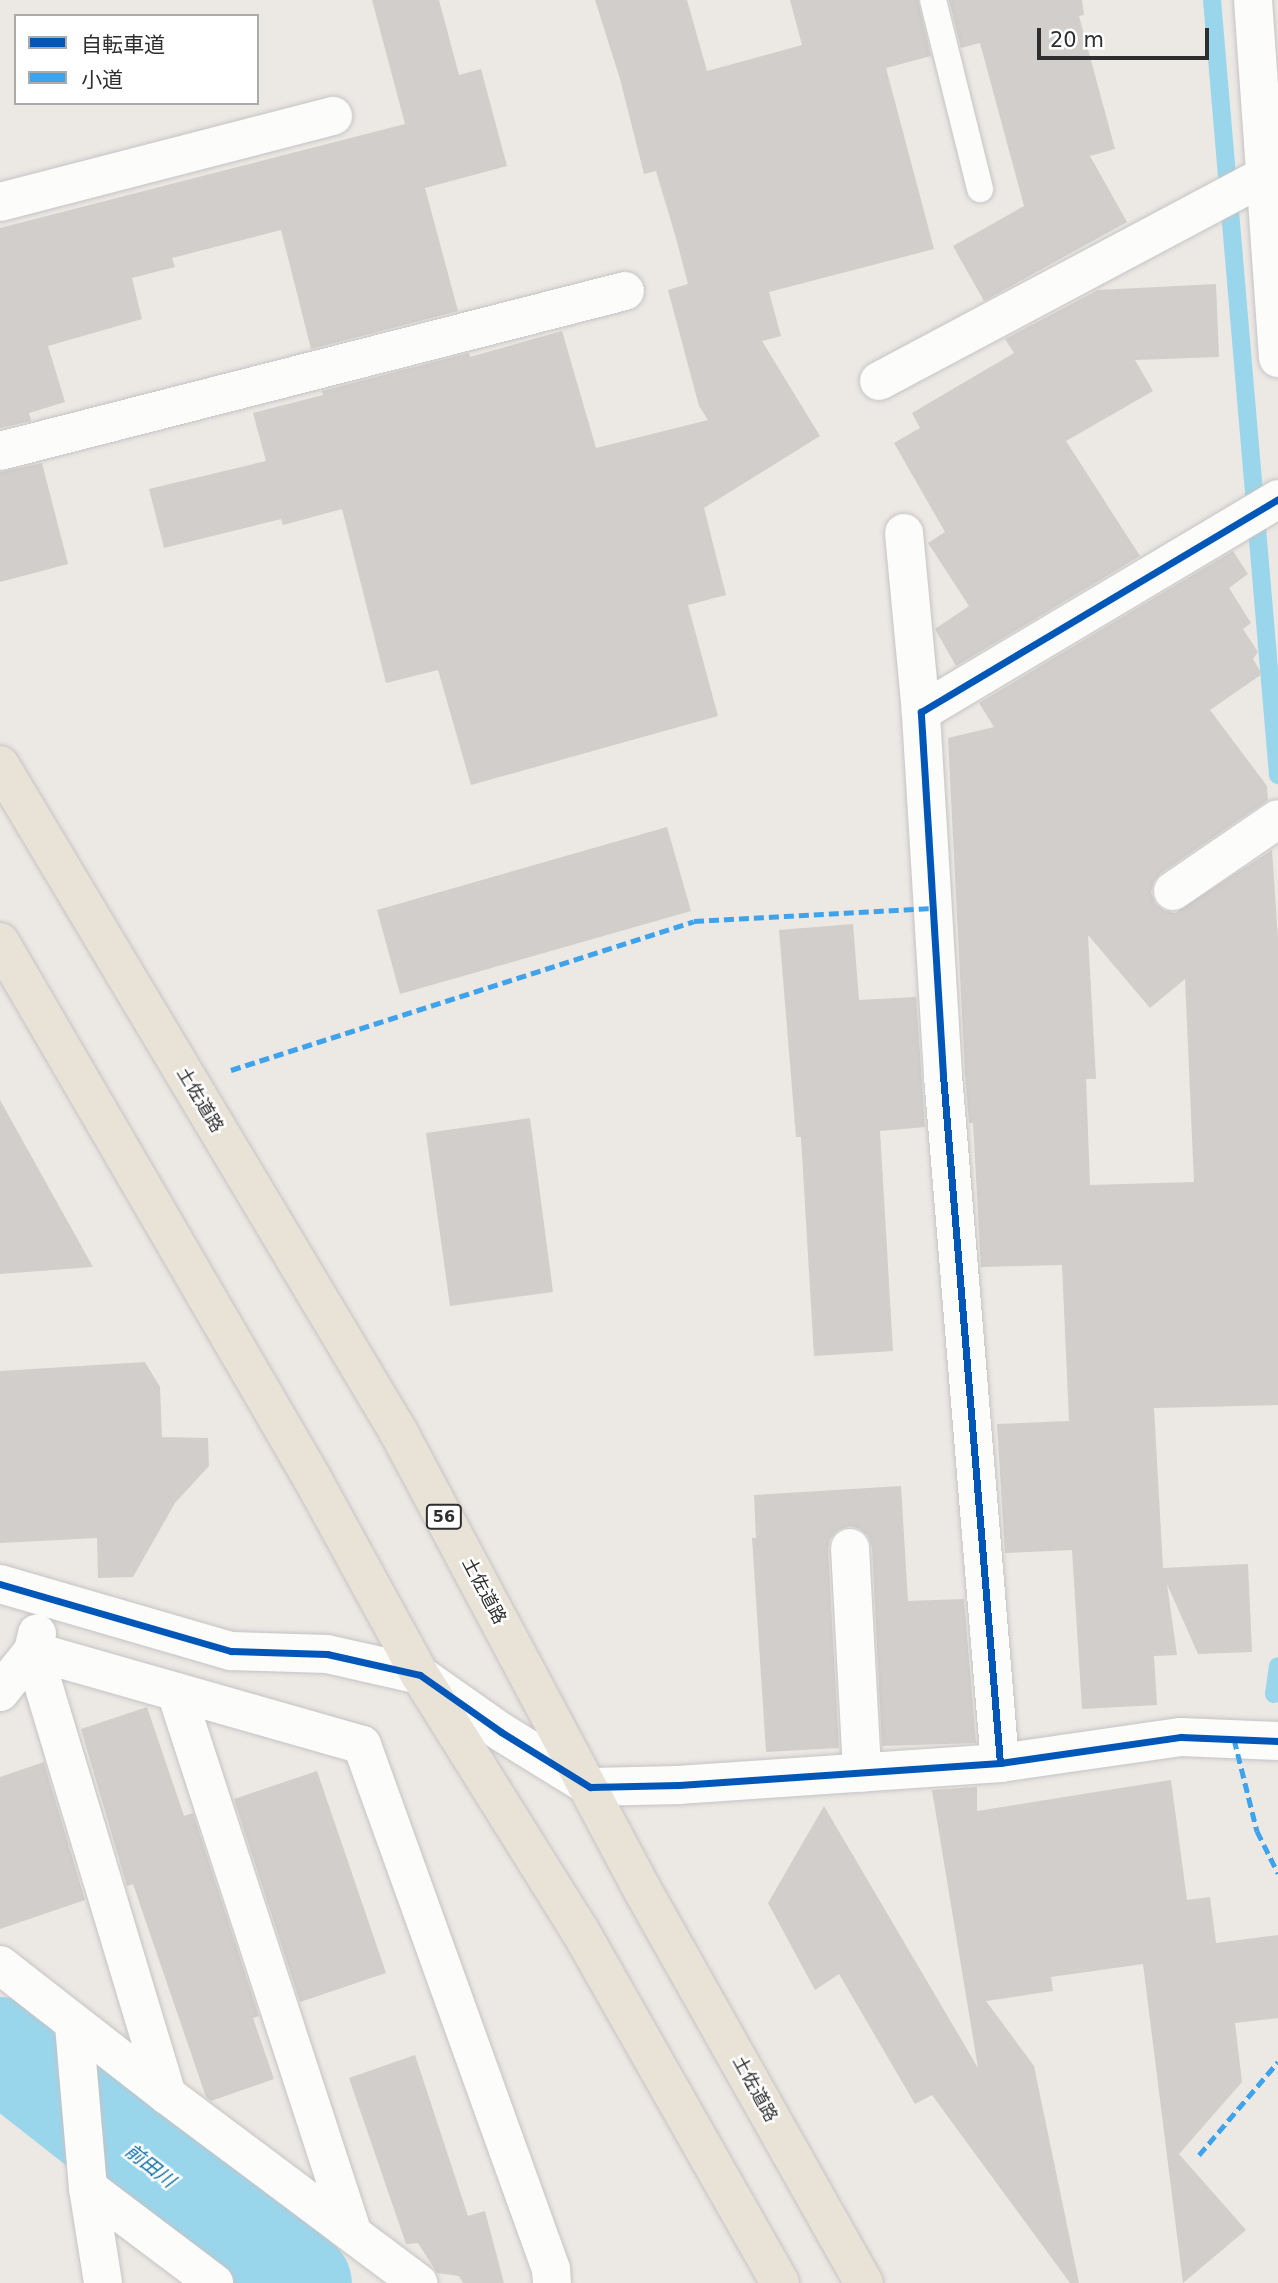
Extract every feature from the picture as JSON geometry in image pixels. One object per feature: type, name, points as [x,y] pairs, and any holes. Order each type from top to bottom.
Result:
[{"type":"highway","name":"土佐道路","points":[[0,765],[398,1431],[590,1787],[643,1891],[864,2283]]},
{"type":"highway","points":[[0,942],[312,1478],[420,1675],[579,1929],[780,2283]]},
{"type":"street","points":[[1253,0],[1264,197],[1278,358]]},
{"type":"street","points":[[0,202],[333,116]]},
{"type":"street","points":[[879,381],[1210,205],[1264,197]]},
{"type":"street","points":[[0,451],[625,291]]},
{"type":"street","points":[[921,712],[1264,508]]},
{"type":"street","points":[[904,533],[921,712],[943,1075],[1000,1763]]},
{"type":"street","points":[[1173,891],[1277,820]]},
{"type":"street","points":[[850,1548],[862,1773]]},
{"type":"street","points":[[0,1584],[231,1651],[327,1654],[420,1675],[501,1732],[590,1787],[1000,1763],[1181,1737],[1278,1741]]},
{"type":"street","points":[[0,1692],[33,1651],[45,1597]]},
{"type":"street","points":[[33,1651],[362,1745],[551,2269],[552,2283]]},
{"type":"street","points":[[33,1651],[167,2095]]},
{"type":"street","points":[[176,1692],[352,2231]]},
{"type":"street","points":[[0,1965],[76,2040],[167,2095],[418,2283]]},
{"type":"street","points":[[76,2040],[88,2188],[103,2283]]},
{"type":"street","points":[[88,2188],[214,2283]]},
{"type":"lane","points":[[933,0],[979,189]]},
{"type":"building","points":[[372,0],[439,0],[459,75],[481,69],[507,166],[425,188],[458,311],[311,349],[281,230],[172,258],[175,267],[132,278],[142,319],[48,346],[65,402],[29,413],[31,421],[0,428],[0,228],[405,124]]},
{"type":"building","points":[[595,0],[687,0],[707,71],[802,45],[790,0],[918,0],[931,56],[886,68],[934,249],[769,292],[781,336],[762,341],[820,436],[704,508],[726,595],[688,605],[718,716],[471,785],[438,670],[386,683],[342,509],[283,525],[281,519],[164,548],[149,489],[266,461],[253,413],[323,395],[322,391],[469,353],[470,357],[562,331],[596,448],[708,420],[699,406],[668,290],[688,284],[676,238],[656,171],[644,174],[620,79]]},
{"type":"building","points":[[949,0],[1082,0],[1084,15],[1079,16],[1115,149],[1090,156],[1127,222],[984,301],[953,246],[1024,206],[980,43],[961,48]]},
{"type":"building","points":[[1216,284],[1219,357],[1135,360],[1153,391],[1066,441],[1140,556],[956,666],[935,629],[969,606],[928,543],[945,532],[894,443],[920,428],[912,413],[1014,353],[1005,339],[1098,290]]},
{"type":"building","points":[[42,463],[68,564],[0,582],[0,472]]},
{"type":"building","points":[[1233,551],[1248,574],[1229,588],[1251,623],[1243,629],[1258,652],[1253,659],[1262,674],[1210,710],[1267,786],[1268,800],[1161,873],[1154,881],[1151,892],[1155,903],[1163,910],[1175,913],[1272,850],[1278,938],[1278,1405],[1154,1408],[1163,1568],[1248,1564],[1252,1652],[1198,1654],[1167,1584],[1177,1655],[1154,1656],[1157,1705],[1082,1709],[1072,1550],[1005,1553],[997,1424],[1069,1421],[1062,1265],[981,1267],[973,1123],[969,1123],[965,1073],[948,738],[994,727],[979,703]],"holes":[[[1088,935],[1150,1008],[1185,979],[1194,1182],[1090,1185],[1086,1079],[1096,1079]]]},
{"type":"building","points":[[667,827],[691,911],[400,994],[377,910]]},
{"type":"building","points":[[853,924],[859,1000],[916,997],[925,1127],[880,1131],[893,1351],[814,1356],[801,1137],[796,1137],[779,930]]},
{"type":"building","points":[[0,1100],[93,1267],[0,1274]]},
{"type":"building","points":[[530,1118],[553,1292],[450,1306],[426,1133]]},
{"type":"building","points":[[145,1362],[160,1387],[162,1437],[208,1438],[209,1466],[175,1503],[133,1577],[98,1578],[97,1538],[0,1543],[0,1371]]},
{"type":"building","points":[[901,1486],[908,1601],[964,1599],[976,1743],[882,1746],[872,1547],[868,1536],[860,1529],[850,1526],[838,1530],[830,1539],[828,1549],[839,1748],[766,1752],[752,1538],[756,1538],[754,1495]]},
{"type":"building","points":[[147,1707],[184,1816],[193,1813],[259,2016],[253,2018],[274,2079],[211,2101],[206,2097],[133,1884],[127,1886],[81,1729]]},
{"type":"building","points":[[44,1762],[85,1900],[0,1929],[0,1777]]},
{"type":"building","points":[[317,1771],[386,1973],[300,2002],[234,1799]]},
{"type":"building","points":[[1171,1780],[1187,1900],[1210,1897],[1216,1943],[1278,1935],[1278,2018],[1235,2023],[1242,2082],[1179,2154],[1246,2230],[1183,2283],[1143,1964],[1051,1977],[1053,1991],[986,2001],[1034,2066],[1079,2283],[1070,2283],[932,2095],[915,2104],[839,1974],[815,1990],[768,1903],[824,1806],[978,2068],[932,1790],[977,1787],[977,1811]]},
{"type":"building","points":[[415,2055],[468,2216],[485,2211],[504,2283],[463,2283],[459,2276],[437,2273],[418,2243],[406,2244],[349,2078]]},
{"type":"waterway","points":[[1212,0],[1278,775]]},
{"type":"waterway","points":[[1274,1694],[1278,1666]]},
{"type":"waterway","name":"前田川","points":[[0,2048],[300,2283]]},
{"type":"marked path","points":[[231,1070],[694,921],[933,908]]},
{"type":"marked path","points":[[1234,1739],[1257,1831],[1278,1873]]},
{"type":"marked path","points":[[1199,2155],[1278,2062]]},
{"type":"cycle path","points":[[1000,1763],[943,1075],[921,712],[1278,499]]},
{"type":"cycle path","points":[[0,1584],[231,1651],[327,1654],[420,1675],[501,1732],[590,1787],[679,1785],[1000,1763],[1181,1737],[1278,1741]]}]
